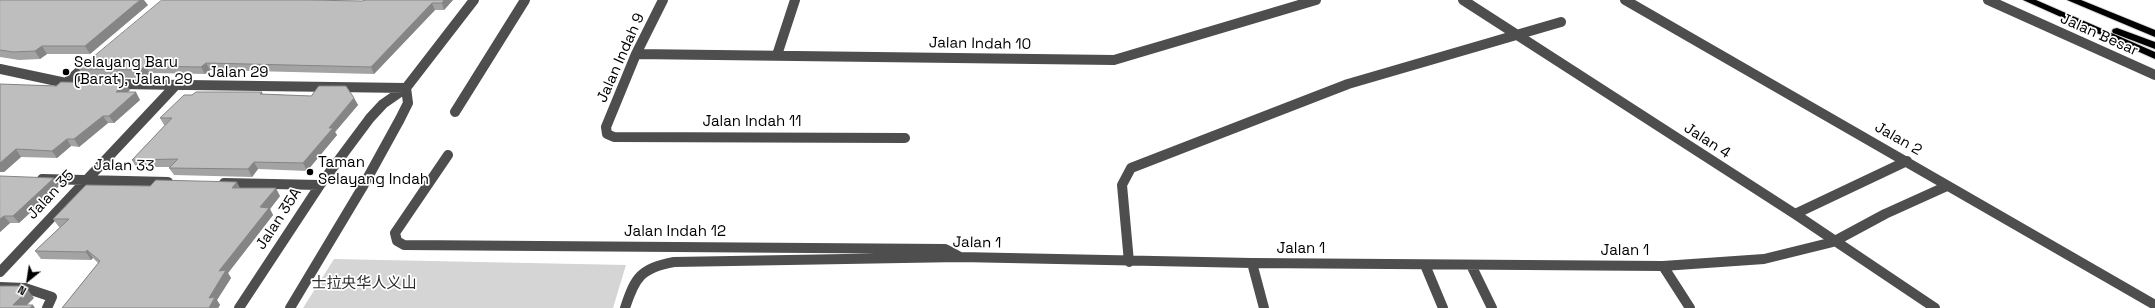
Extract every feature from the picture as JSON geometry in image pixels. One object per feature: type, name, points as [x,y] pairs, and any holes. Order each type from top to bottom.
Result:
[{"type":"highway","points":[[2028,0],[2155,56]]},
{"type":"highway","points":[[2043,0],[2155,46]]},
{"type":"highway","points":[[2072,0],[2155,34]]},
{"type":"highway","points":[[2087,0],[2155,27]]},
{"type":"street","points":[[290,308],[362,188],[400,120],[408,103],[406,88],[474,0]]},
{"type":"street","points":[[455,112],[525,0]]},
{"type":"street","name":"Jalan Indah 9","points":[[606,128],[636,54],[663,0]]},
{"type":"street","points":[[777,55],[795,0]]},
{"type":"street","name":"Jalan Indah 10","points":[[636,54],[1114,60],[1316,0]]},
{"type":"street","name":"Jalan 4","points":[[1464,0],[1517,36],[1794,214],[1833,242],[1935,308]]},
{"type":"street","name":"Jalan 2","points":[[1625,0],[1907,161],[1946,186],[2155,306]]},
{"type":"street","name":"Jalan Besar","points":[[1988,0],[2155,76]]},
{"type":"street","points":[[1129,262],[1122,185],[1131,168],[1348,84],[1561,22]]},
{"type":"street","points":[[66,83],[95,58]]},
{"type":"street","points":[[0,69],[66,83],[87,83]]},
{"type":"street","name":"Jalan 29","points":[[101,84],[406,88]]},
{"type":"street","name":"Jalan 35","points":[[0,272],[175,86]]},
{"type":"street","name":"Jalan 35A","points":[[239,308],[320,185],[383,104],[406,88]]},
{"type":"street","name":"Jalan Indah 11","points":[[606,128],[607,134],[614,137],[905,138]]},
{"type":"street","name":"Jalan Indah 12","points":[[448,155],[395,233],[397,241],[404,245],[945,249],[960,257]]},
{"type":"street","points":[[1794,214],[1907,161]]},
{"type":"street","name":"Jalan 33","points":[[32,178],[180,182]]},
{"type":"street","points":[[211,183],[320,185]]},
{"type":"street","name":"Jalan 1","points":[[625,308],[634,280],[642,272],[655,264],[674,262],[960,257],[1252,264],[1663,266],[1764,259],[1833,242],[1886,214],[1946,186]]},
{"type":"street","points":[[1252,264],[1264,308]]},
{"type":"street","points":[[1425,265],[1443,308]]},
{"type":"street","points":[[1471,265],[1492,308]]},
{"type":"street","points":[[1663,266],[1690,308]]},
{"type":"street","points":[[0,287],[25,288],[52,297],[48,308]]},
{"type":"green space","name":"士拉央华人义山","points":[[334,259],[626,265],[613,308],[303,308]]},
{"type":"building","points":[[0,0],[140,0],[85,46],[42,46],[35,51],[13,52],[0,50]]},
{"type":"building","points":[[162,0],[444,0],[442,3],[432,3],[371,67],[206,63],[201,67],[145,66],[140,70],[79,69]]},
{"type":"building","points":[[61,82],[125,83],[116,92],[136,92],[109,116],[103,116],[74,139],[67,139],[52,151],[16,149],[0,163],[0,84],[56,86]]},
{"type":"building","points":[[319,86],[346,86],[354,98],[329,128],[333,128],[303,163],[254,162],[248,169],[169,168],[178,159],[132,160],[172,118],[160,118],[184,95],[192,95],[196,92],[262,92],[260,94],[311,96]]},
{"type":"building","points":[[0,176],[54,178],[13,216],[4,216],[0,219]]},
{"type":"building","points":[[156,180],[237,182],[232,188],[276,188],[260,207],[269,208],[219,271],[226,270],[209,298],[215,297],[209,308],[62,308],[100,261],[87,250],[86,252],[35,251],[69,219],[53,219],[86,185],[150,186]]},
{"type":"building","points":[[0,286],[18,286],[28,290],[13,305],[33,305],[30,308],[0,308]]},
{"type":"place","name":"Selayang Baru (Barat), Jalan 29","points":[[66,72]]},
{"type":"place","name":"Taman Selayang Indah","points":[[310,172]]}]
